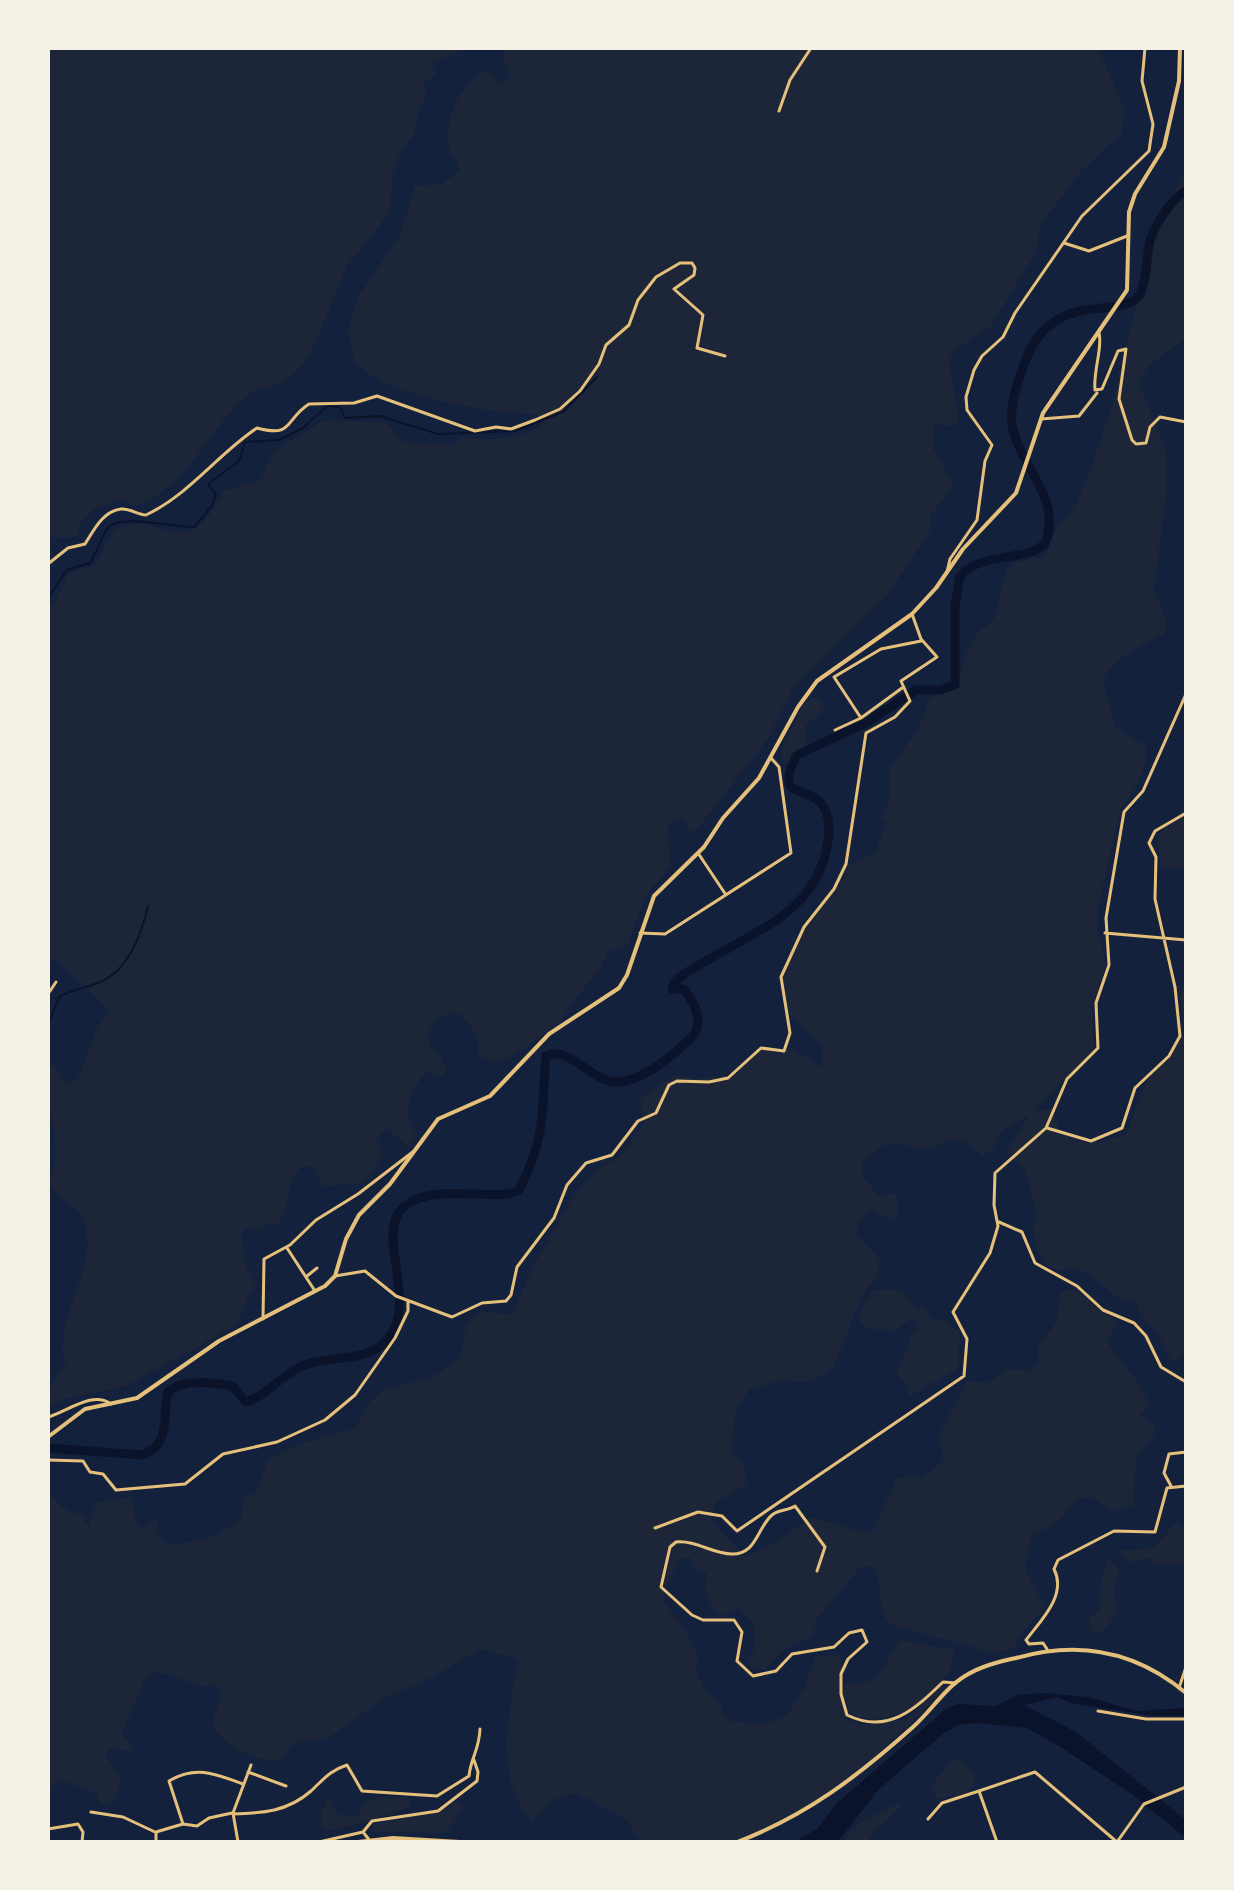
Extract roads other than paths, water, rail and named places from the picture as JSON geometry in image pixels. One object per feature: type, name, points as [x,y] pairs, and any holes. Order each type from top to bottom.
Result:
[{"type":"main road","points":[[48,1437],[85,1409],[137,1398],[198,1354],[315,1291],[335,1276],[351,1227],[446,1113],[490,1096],[549,1034],[613,994],[627,975],[654,896],[698,853],[771,758],[798,707],[817,681],[912,614],[963,549],[1016,493],[1041,419],[1120,302],[1128,282],[1127,236],[1135,194],[1164,147],[1179,81],[1180,48]]},
{"type":"main road","points":[[737,1842],[779,1826],[852,1780],[917,1724],[956,1683],[982,1667],[1047,1649],[1089,1649],[1120,1655],[1186,1693]]},
{"type":"main road","points":[[358,1842],[460,1842]]},
{"type":"street","points":[[779,111],[790,80],[811,48]]},
{"type":"street","points":[[947,572],[950,559],[977,520],[985,461],[992,445],[967,410],[966,397],[971,376],[982,356],[1003,337],[1015,313],[1090,207],[1144,159],[1150,148],[1153,124],[1142,81],[1145,48]]},
{"type":"street","points":[[1064,243],[1089,251],[1127,236]]},
{"type":"street","points":[[48,564],[68,548],[85,544],[100,521],[111,513],[123,509],[146,515],[167,505],[231,452],[242,438],[257,428],[274,433],[281,431],[309,404],[354,403],[377,396],[475,431],[496,427],[511,429],[554,412],[580,391],[595,370],[606,345],[629,325],[642,294],[663,271],[680,263],[688,262],[695,268],[694,275],[674,289],[703,315],[697,348],[725,356]]},
{"type":"street","points":[[1098,392],[1094,380],[1101,341],[1099,333]]},
{"type":"street","points":[[1041,419],[1080,415],[1102,389],[1118,351],[1123,348],[1127,354],[1120,375],[1119,399],[1132,440],[1136,444],[1146,443],[1150,427],[1160,417],[1186,422]]},
{"type":"street","points":[[335,1276],[365,1271],[396,1296],[456,1317],[482,1303],[506,1301],[511,1295],[517,1267],[554,1218],[563,1190],[586,1163],[612,1155],[638,1121],[656,1113],[669,1085],[677,1081],[718,1081],[739,1071],[761,1048],[784,1051],[790,1033],[781,977],[804,927],[834,889],[846,864],[866,733],[895,717],[909,700],[901,681],[937,657],[923,641],[912,614]]},
{"type":"street","points":[[861,718],[835,676],[885,647],[923,641]]},
{"type":"street","points":[[835,730],[861,718],[903,689]]},
{"type":"street","points":[[655,1528],[698,1512],[722,1516],[737,1531],[964,1376],[967,1339],[953,1312],[990,1253],[999,1222],[994,1205],[995,1173],[1025,1150],[1046,1128],[1067,1079],[1090,1060],[1099,1044],[1096,1003],[1109,965],[1105,933],[1124,812],[1143,791],[1186,694]]},
{"type":"street","points":[[640,933],[665,934],[792,852],[779,767],[771,758]]},
{"type":"street","points":[[1046,1128],[1088,1141],[1122,1128],[1138,1084],[1173,1051],[1180,1032],[1155,899],[1156,857],[1150,837],[1166,822],[1186,813]]},
{"type":"street","points":[[698,853],[726,895]]},
{"type":"street","points":[[1105,933],[1186,940]]},
{"type":"street","points":[[48,994],[50,986],[56,982]]},
{"type":"street","points":[[263,1319],[263,1262],[414,1151]]},
{"type":"street","points":[[999,1222],[1022,1232],[1030,1257],[1041,1267],[1077,1286],[1103,1310],[1134,1323],[1146,1336],[1161,1367],[1186,1382]]},
{"type":"street","points":[[287,1247],[315,1291]]},
{"type":"street","points":[[307,1276],[317,1268]]},
{"type":"street","points":[[48,1460],[83,1461],[90,1472],[106,1476],[116,1490],[177,1486],[191,1480],[223,1454],[297,1435],[325,1420],[355,1395],[395,1338],[408,1311],[408,1301]]},
{"type":"street","points":[[48,1417],[85,1402],[107,1400],[111,1404]]},
{"type":"street","points":[[1047,1649],[1043,1643],[1029,1644],[1026,1640],[1059,1589],[1056,1562],[1114,1531],[1155,1532],[1171,1486],[1164,1473],[1167,1457],[1171,1452],[1186,1452]]},
{"type":"street","points":[[1171,1486],[1186,1486]]},
{"type":"street","points":[[817,1571],[825,1547],[795,1506],[773,1515],[745,1551],[729,1554],[693,1542],[676,1542],[670,1547],[661,1587],[692,1615],[703,1620],[734,1620],[742,1632],[737,1661],[753,1676],[771,1674],[792,1654],[834,1647],[849,1633],[862,1630],[867,1642],[844,1664],[841,1694],[847,1715],[865,1723],[900,1718],[913,1711],[943,1682],[956,1683]]},
{"type":"street","points":[[1179,1688],[1186,1667]]},
{"type":"street","points":[[1098,1711],[1146,1719],[1186,1719]]},
{"type":"street","points":[[91,1812],[123,1817],[156,1832],[183,1824],[197,1826],[209,1818],[233,1813],[274,1813],[313,1789],[325,1774],[347,1765],[362,1791],[437,1796],[467,1780],[479,1749],[480,1729]]},
{"type":"street","points":[[319,1842],[363,1832],[372,1821],[445,1807],[477,1781],[478,1772],[473,1758]]},
{"type":"street","points":[[238,1842],[233,1813],[251,1765]]},
{"type":"street","points":[[183,1824],[169,1781],[187,1773],[205,1771],[243,1784]]},
{"type":"street","points":[[248,1772],[286,1786]]},
{"type":"street","points":[[928,1819],[942,1803],[1029,1773],[1039,1773],[1117,1842],[1139,1810],[1150,1800],[1186,1787]]},
{"type":"street","points":[[979,1791],[997,1842]]},
{"type":"street","points":[[48,1829],[78,1824],[83,1832],[82,1842]]},
{"type":"street","points":[[156,1832],[156,1842]]},
{"type":"street","points":[[363,1832],[370,1841]]},
{"type":"waterway","points":[[48,1448],[142,1455],[158,1444],[162,1437],[168,1392],[174,1388],[198,1383],[232,1386],[246,1402],[302,1366],[362,1354],[379,1347],[393,1331],[399,1313],[393,1234],[396,1218],[406,1205],[419,1198],[449,1194],[497,1195],[519,1190],[539,1139],[546,1056],[563,1055],[600,1077],[618,1082],[638,1077],[656,1067],[693,1036],[698,1023],[696,1009],[684,989],[672,989],[674,983],[692,969],[781,917],[807,892],[823,861],[828,840],[828,819],[820,802],[790,785],[791,769],[797,755],[868,722],[916,690],[940,690],[955,685],[955,606],[960,577],[978,564],[1023,554],[1044,545],[1049,529],[1049,513],[1016,440],[1011,417],[1026,359],[1039,336],[1054,322],[1071,314],[1120,306],[1132,302],[1140,294],[1154,231],[1168,208],[1186,191]]},
{"type":"waterway","points":[[48,598],[67,570],[90,563],[107,529],[113,524],[134,521],[194,527],[212,506],[216,494],[208,484],[239,461],[245,442],[279,440],[303,428],[327,406],[340,407],[345,418],[380,416],[438,434],[515,431],[563,412],[597,377]]},
{"type":"waterway","points":[[48,1025],[59,997],[110,977],[126,960],[138,939],[148,906]]}]
